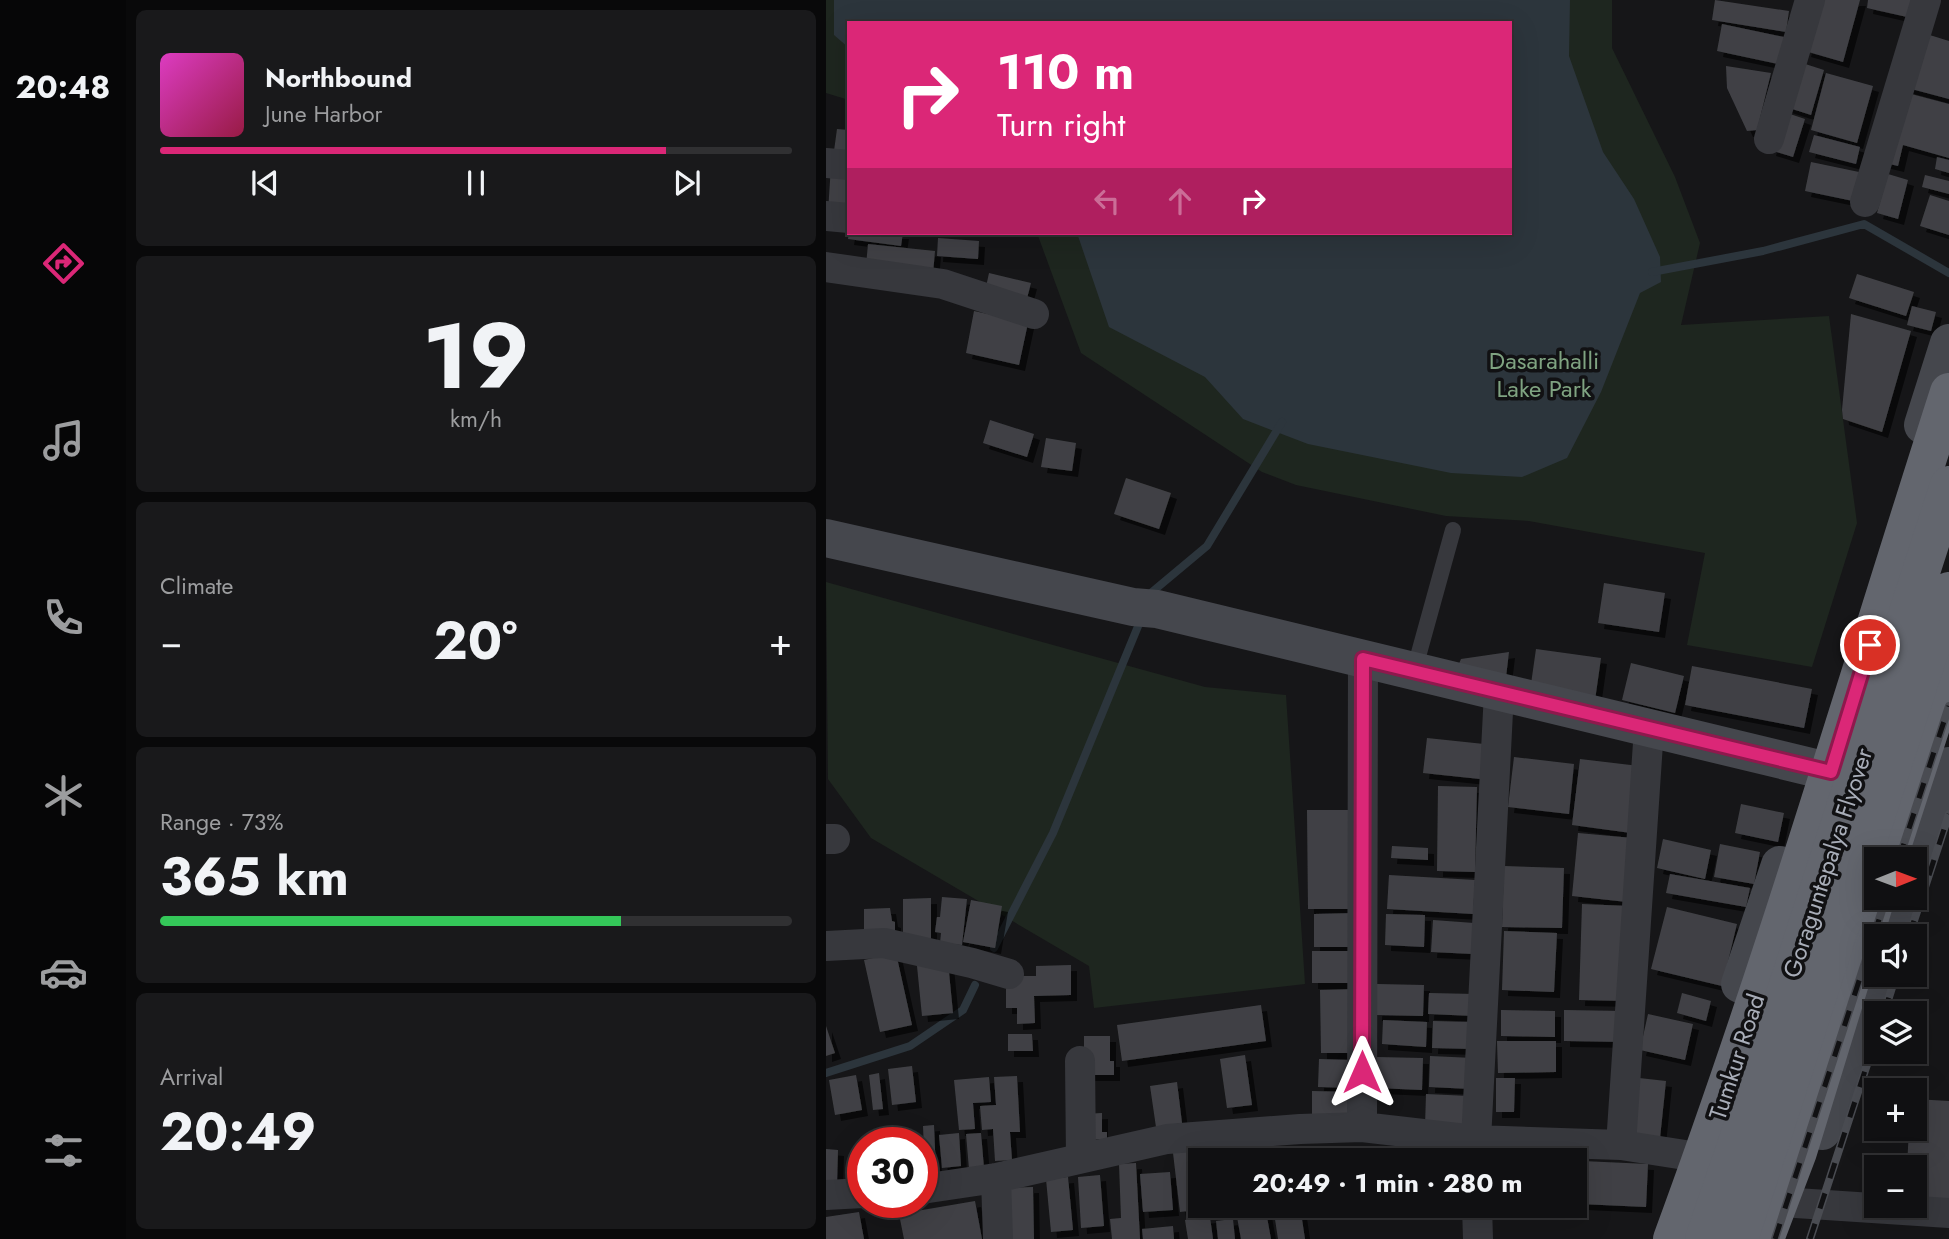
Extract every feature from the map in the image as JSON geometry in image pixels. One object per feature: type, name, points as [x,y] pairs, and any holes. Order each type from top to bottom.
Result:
[{"type":"highway","name":"Tumkur Road","points":[[1672,1239],[1713,1130],[1822,769],[1949,392]]},
{"type":"highway","name":"Goraguntepalya Flyover","points":[[1704,1239],[1949,485]]},
{"type":"highway","name":"Goraguntepalya Flyover","points":[[1739,1239],[1949,591]]},
{"type":"highway","points":[[1896,847],[1937,789],[1949,671]]},
{"type":"highway","points":[[1765,1239],[1798,1152],[1873,910]]},
{"type":"street","points":[[1769,139],[1810,0]]},
{"type":"street","points":[[1865,202],[1926,0]]},
{"type":"street","points":[[826,163],[847,165]]},
{"type":"street","points":[[826,216],[847,218]]},
{"type":"street","points":[[826,267],[943,284],[1034,314]]},
{"type":"street","points":[[1658,1239],[1685,1155],[1822,769],[1949,343]]},
{"type":"street","points":[[826,538],[1145,608],[1822,769],[1937,789],[1920,847]]},
{"type":"street","points":[[1362,1128],[1363,659]]},
{"type":"street","points":[[1475,1148],[1499,692]]},
{"type":"street","points":[[1621,1145],[1649,728]]},
{"type":"street","points":[[826,946],[884,943],[972,962],[1009,974]]},
{"type":"street","points":[[1782,1239],[1873,987]]},
{"type":"street","points":[[1080,1061],[1080,1158]]},
{"type":"street","points":[[938,1187],[996,1178],[1167,1139],[1362,1128],[1465,1148]]},
{"type":"street","points":[[1533,1148],[1621,1145],[1685,1155]]},
{"type":"street","points":[[996,1178],[998,1239]]},
{"type":"street","points":[[826,1195],[847,1194]]},
{"type":"street","points":[[1796,1203],[1949,1213]]},
{"type":"street","points":[[1477,1218],[1478,1239]]},
{"type":"lane","points":[[1414,671],[1453,530]]},
{"type":"green space","name":"Dasarahalli Lake Park","points":[[826,0],[1612,0],[1612,48],[1675,177],[1700,243],[1681,325],[1829,316],[1857,523],[1812,667],[1687,645],[1705,553],[1529,521],[1446,516],[1296,485],[1262,472],[1081,353],[1038,235],[1512,235],[1512,21],[847,21],[847,99],[826,93]]},
{"type":"green space","points":[[826,582],[1205,687],[1286,695],[1305,984],[1094,1008],[1089,966],[871,838],[828,779]]},
{"type":"shaded area","points":[[834,0],[1570,0],[1569,56],[1603,152],[1634,199],[1660,257],[1661,282],[1640,293],[1601,392],[1567,458],[1522,477],[1451,473],[1308,444],[1243,419],[1205,377],[1109,327],[1078,235],[1512,235],[1512,21],[847,21],[847,46],[834,35]]},
{"type":"building","points":[[1715,0],[1789,11],[1786,32],[1712,20]]},
{"type":"building","points":[[1819,0],[1860,0],[1843,62],[1805,51]]},
{"type":"building","points":[[1868,0],[1911,0],[1907,17],[1867,8]]},
{"type":"building","points":[[1722,24],[1784,37],[1778,64],[1717,51]]},
{"type":"building","points":[[1920,32],[1949,41],[1949,99],[1904,87]]},
{"type":"building","points":[[1799,62],[1824,70],[1811,115],[1786,107]]},
{"type":"building","points":[[1726,66],[1771,73],[1757,130],[1747,131],[1727,88]]},
{"type":"building","points":[[1826,73],[1873,86],[1857,143],[1811,130]]},
{"type":"building","points":[[1900,91],[1949,104],[1949,158],[1903,145],[1898,166],[1881,162]]},
{"type":"building","points":[[1781,111],[1805,119],[1793,157],[1770,150]]},
{"type":"building","points":[[837,129],[847,130],[847,153],[834,151]]},
{"type":"building","points":[[1814,135],[1860,147],[1856,164],[1809,152]]},
{"type":"building","points":[[1937,157],[1949,160],[1949,173],[1935,169]]},
{"type":"building","points":[[1811,162],[1859,172],[1853,201],[1805,191]]},
{"type":"building","points":[[831,166],[847,168],[847,214],[828,212]]},
{"type":"building","points":[[1888,174],[1908,180],[1898,219],[1877,213]]},
{"type":"building","points":[[1925,175],[1949,181],[1949,194],[1922,187]]},
{"type":"building","points":[[1930,195],[1949,201],[1949,235],[1920,226]]},
{"type":"building","points":[[849,235],[903,235],[901,246],[848,239]]},
{"type":"building","points":[[938,238],[979,241],[978,259],[937,256]]},
{"type":"building","points":[[868,244],[935,251],[933,273],[866,266]]},
{"type":"building","points":[[989,273],[1031,283],[1025,306],[984,296]]},
{"type":"building","points":[[1857,274],[1914,292],[1906,316],[1849,298]]},
{"type":"building","points":[[1912,306],[1936,312],[1931,331],[1907,325]]},
{"type":"building","points":[[974,311],[1028,323],[1019,365],[966,353]]},
{"type":"building","points":[[1851,314],[1911,331],[1882,432],[1843,419]]},
{"type":"building","points":[[990,420],[1034,434],[1027,457],[983,443]]},
{"type":"building","points":[[1046,438],[1076,443],[1072,471],[1041,467]]},
{"type":"building","points":[[1126,478],[1171,493],[1159,529],[1114,514]]},
{"type":"building","points":[[1604,583],[1665,593],[1659,632],[1598,623]]},
{"type":"building","points":[[1536,649],[1601,658],[1595,700],[1530,691]]},
{"type":"building","points":[[1509,652],[1506,677],[1456,671],[1461,659]]},
{"type":"building","points":[[1631,663],[1684,676],[1675,713],[1622,700]]},
{"type":"building","points":[[1692,666],[1812,689],[1804,728],[1685,705]]},
{"type":"building","points":[[1427,738],[1484,744],[1480,779],[1423,773]]},
{"type":"building","points":[[1514,757],[1574,764],[1569,814],[1508,807]]},
{"type":"building","points":[[1580,759],[1639,766],[1631,833],[1572,825]]},
{"type":"building","points":[[1438,786],[1477,787],[1475,872],[1437,871]]},
{"type":"building","points":[[1741,804],[1784,813],[1778,842],[1735,833]]},
{"type":"building","points":[[1307,810],[1356,810],[1356,909],[1308,909]]},
{"type":"building","points":[[1578,833],[1633,838],[1627,902],[1572,896]]},
{"type":"building","points":[[1663,839],[1711,850],[1705,879],[1657,868]]},
{"type":"building","points":[[1720,844],[1760,852],[1754,884],[1714,877]]},
{"type":"building","points":[[1392,846],[1428,848],[1428,860],[1391,858]]},
{"type":"building","points":[[1504,866],[1564,868],[1562,928],[1502,927]]},
{"type":"building","points":[[1670,874],[1750,888],[1746,907],[1666,893]]},
{"type":"building","points":[[1389,875],[1475,880],[1473,914],[1387,909]]},
{"type":"building","points":[[942,897],[967,899],[962,945],[940,943],[941,933],[935,932]]},
{"type":"building","points":[[931,898],[931,944],[903,935],[903,899]]},
{"type":"building","points":[[971,900],[1002,906],[995,948],[963,942]]},
{"type":"building","points":[[1582,904],[1629,906],[1626,1001],[1579,1000]]},
{"type":"building","points":[[1667,907],[1737,924],[1722,986],[1651,969]]},
{"type":"building","points":[[890,908],[892,921],[895,922],[895,934],[864,934],[864,909]]},
{"type":"building","points":[[1355,913],[1355,947],[1314,947],[1314,914]]},
{"type":"building","points":[[1386,914],[1425,915],[1424,947],[1385,945]]},
{"type":"building","points":[[1433,920],[1474,923],[1473,954],[1431,952]]},
{"type":"building","points":[[1504,931],[1557,933],[1554,992],[1502,990]]},
{"type":"building","points":[[1312,951],[1355,951],[1355,983],[1312,983]]},
{"type":"building","points":[[896,953],[912,1025],[880,1032],[864,960]]},
{"type":"building","points":[[948,962],[953,1013],[922,1016],[917,966]]},
{"type":"building","points":[[1071,965],[1071,995],[1034,996],[1035,1023],[1017,1024],[1017,1008],[1006,1008],[1006,976],[1036,976],[1036,966]]},
{"type":"building","points":[[1377,984],[1424,985],[1423,1016],[1376,1015]]},
{"type":"building","points":[[1355,989],[1356,1053],[1321,1053],[1320,990]]},
{"type":"building","points":[[1429,993],[1475,994],[1474,1016],[1428,1014]]},
{"type":"building","points":[[1682,993],[1711,1001],[1706,1021],[1677,1013]]},
{"type":"building","points":[[1261,1005],[1266,1041],[1122,1061],[1117,1025]]},
{"type":"building","points":[[1501,1010],[1555,1011],[1555,1037],[1501,1036]]},
{"type":"building","points":[[1564,1010],[1624,1011],[1624,1042],[1564,1041]]},
{"type":"building","points":[[1648,1014],[1693,1024],[1685,1060],[1640,1050]]},
{"type":"building","points":[[1383,1020],[1427,1022],[1426,1047],[1382,1044]]},
{"type":"building","points":[[1433,1021],[1472,1022],[1472,1049],[1432,1048]]},
{"type":"building","points":[[826,1026],[835,1053],[826,1056]]},
{"type":"building","points":[[1008,1034],[1032,1034],[1033,1051],[1008,1051]]},
{"type":"building","points":[[1084,1036],[1110,1036],[1110,1061],[1114,1061],[1114,1075],[1084,1075]]},
{"type":"building","points":[[1497,1041],[1556,1041],[1556,1072],[1498,1073]]},
{"type":"building","points":[[1245,1055],[1252,1105],[1227,1108],[1220,1059]]},
{"type":"building","points":[[1430,1056],[1473,1058],[1471,1089],[1429,1087]]},
{"type":"building","points":[[1376,1057],[1423,1058],[1422,1090],[1376,1088]]},
{"type":"building","points":[[1319,1059],[1352,1060],[1351,1088],[1318,1087]]},
{"type":"building","points":[[912,1066],[916,1102],[892,1105],[888,1069]]},
{"type":"building","points":[[879,1073],[883,1109],[873,1110],[869,1075]]},
{"type":"building","points":[[856,1075],[862,1110],[835,1115],[829,1080]]},
{"type":"building","points":[[1017,1076],[1020,1132],[1010,1132],[1012,1160],[995,1161],[993,1129],[982,1130],[980,1106],[996,1105],[994,1077]]},
{"type":"building","points":[[989,1077],[991,1102],[973,1103],[975,1129],[959,1130],[954,1080]]},
{"type":"building","points":[[1630,1077],[1666,1081],[1660,1138],[1624,1134]]},
{"type":"building","points":[[1496,1078],[1515,1078],[1514,1112],[1496,1112]]},
{"type":"building","points":[[1177,1082],[1182,1123],[1156,1127],[1150,1086]]},
{"type":"building","points":[[1312,1091],[1354,1092],[1353,1118],[1312,1117]]},
{"type":"building","points":[[1426,1094],[1469,1096],[1468,1128],[1425,1127]]},
{"type":"building","points":[[1927,1100],[1949,1101],[1949,1201],[1927,1200],[1927,1155],[1908,1155],[1908,1141],[1927,1141]]},
{"type":"building","points":[[1102,1113],[1102,1132],[1107,1132],[1107,1139],[1085,1140],[1084,1114]]},
{"type":"building","points":[[959,1133],[961,1166],[942,1168],[939,1135]]},
{"type":"building","points":[[981,1133],[984,1168],[969,1169],[966,1134]]},
{"type":"building","points":[[1253,1138],[1255,1148],[1225,1148],[1224,1143]]},
{"type":"building","points":[[826,1149],[838,1150],[837,1184],[826,1183]]},
{"type":"building","points":[[1188,1150],[1188,1211],[1180,1212],[1173,1153]]},
{"type":"building","points":[[1587,1161],[1648,1164],[1646,1207],[1587,1204]]},
{"type":"building","points":[[1136,1163],[1140,1239],[1112,1239],[1110,1219],[1121,1218],[1119,1164]]},
{"type":"building","points":[[1170,1172],[1173,1210],[1143,1212],[1140,1174]]},
{"type":"building","points":[[1100,1175],[1104,1226],[1081,1228],[1078,1177]]},
{"type":"building","points":[[1068,1177],[1073,1230],[1051,1232],[1046,1179]]},
{"type":"building","points":[[1033,1187],[1034,1239],[1003,1239],[1003,1188]]},
{"type":"building","points":[[975,1201],[982,1239],[904,1239],[900,1218],[938,1218],[938,1207]]},
{"type":"building","points":[[847,1214],[847,1218],[860,1218],[864,1239],[826,1239],[826,1217]]},
{"type":"building","points":[[1210,1218],[1213,1239],[1188,1239],[1185,1220]]},
{"type":"building","points":[[1237,1218],[1267,1218],[1271,1239],[1241,1239]]},
{"type":"building","points":[[1275,1218],[1302,1218],[1305,1239],[1278,1239]]},
{"type":"building","points":[[1233,1219],[1235,1239],[1218,1239],[1216,1221]]},
{"type":"building","points":[[1173,1226],[1174,1239],[1143,1239],[1142,1229]]},
{"type":"waterway","points":[[1652,272],[1763,251],[1864,224],[1949,273]]},
{"type":"waterway","points":[[1150,597],[1152,592],[1207,546],[1282,422]]},
{"type":"waterway","points":[[994,948],[1053,833],[1141,619]]},
{"type":"waterway","points":[[826,1073],[910,1046],[963,1010],[975,985]]},
{"type":"railway","points":[[1903,847],[1949,706]]},
{"type":"railway","points":[[1913,924],[1949,814]]},
{"type":"railway","points":[[1775,1239],[1882,910]]},
{"type":"railway","points":[[1888,1001],[1892,987]]},
{"type":"railway","points":[[1810,1239],[1867,1064]]},
{"type":"route","points":[[1362,1072],[1363,659],[1831,772],[1870,645]]}]
